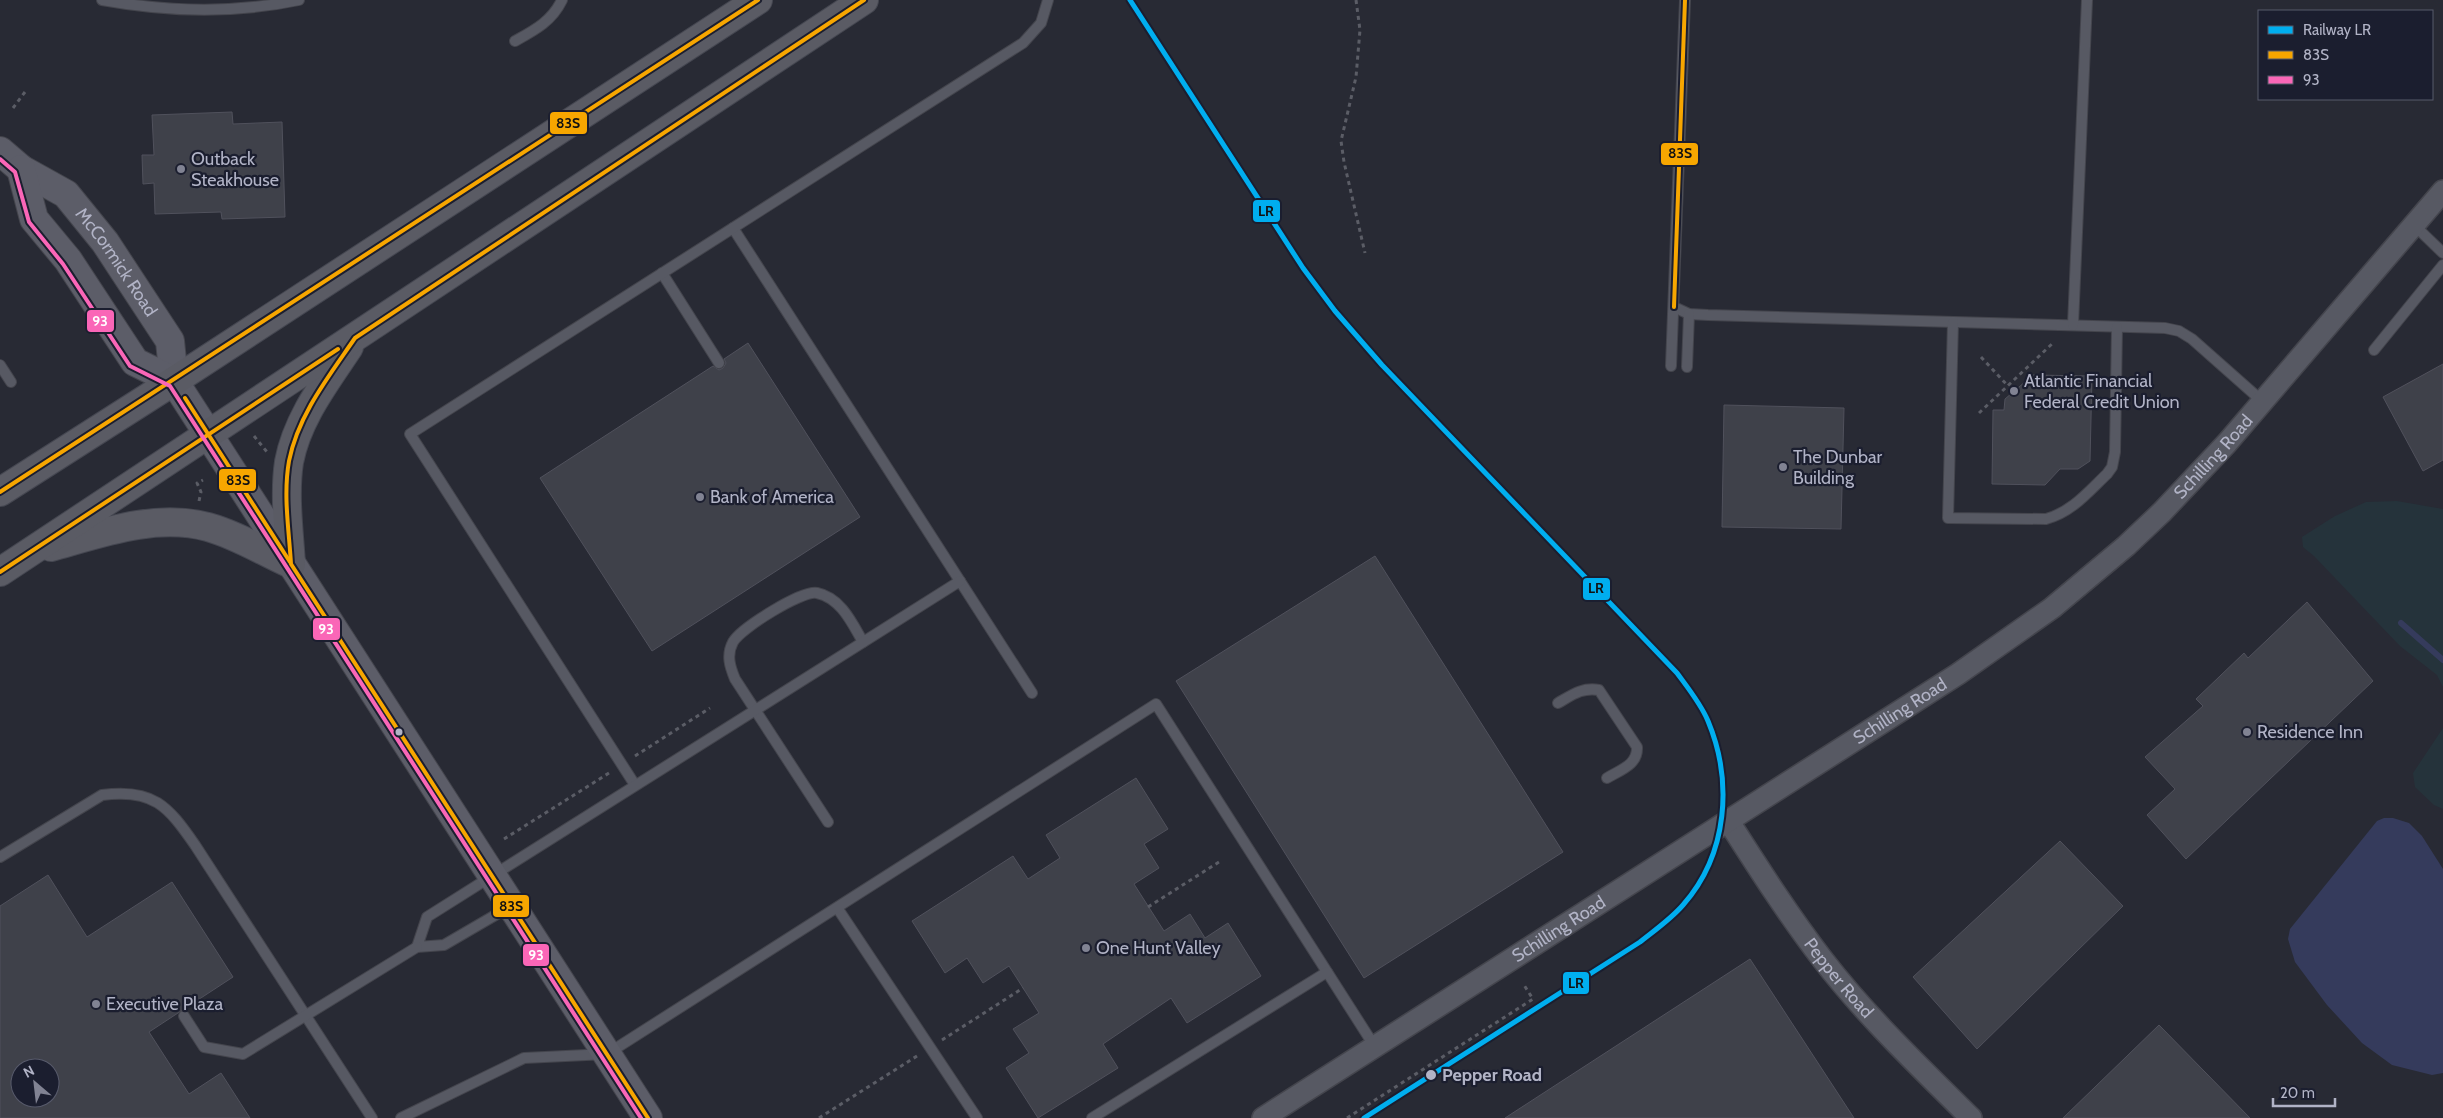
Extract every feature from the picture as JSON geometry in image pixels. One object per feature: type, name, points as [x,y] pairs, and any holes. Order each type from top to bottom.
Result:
[{"type":"main road","points":[[0,492],[174,381],[758,0]]},
{"type":"main road","points":[[0,572],[864,0]]},
{"type":"main road","name":"McCormick Road","points":[[0,151],[21,169],[66,194],[105,242],[170,341],[174,381],[648,1118]]},
{"type":"main road","points":[[21,169],[34,219],[68,260],[135,362],[174,381]]},
{"type":"main road","points":[[26,554],[116,529],[145,524],[184,524],[208,527],[223,532],[291,564],[287,482],[294,443],[309,409],[355,338]]},
{"type":"street","name":"Schilling Road","points":[[1263,1118],[1958,674],[2052,608],[2111,559],[2162,512],[2227,443],[2443,191]]},
{"type":"street","name":"Pepper Road","points":[[1729,822],[1787,912],[1824,961],[1860,1004],[1970,1118]]},
{"type":"lane","points":[[102,0],[174,10],[249,8],[298,0]]},
{"type":"lane","points":[[515,41],[545,24],[556,13],[562,0]]},
{"type":"lane","points":[[636,786],[410,434],[1024,43],[1041,23],[1048,0]]},
{"type":"lane","points":[[1671,366],[1685,0]]},
{"type":"lane","points":[[2073,325],[2087,0]]},
{"type":"lane","points":[[2414,225],[2443,253]]},
{"type":"lane","points":[[733,228],[1032,693]]},
{"type":"lane","points":[[2374,350],[2443,265]]},
{"type":"lane","points":[[662,274],[719,362]]},
{"type":"lane","points":[[1674,307],[1689,314],[2165,328],[2179,331],[2262,401]]},
{"type":"lane","points":[[1687,366],[1689,314]]},
{"type":"lane","points":[[1953,322],[1948,518],[2046,518],[2068,510],[2112,467],[2115,452],[2117,327]]},
{"type":"lane","points":[[0,365],[12,382]]},
{"type":"lane","points":[[417,947],[427,917],[960,581]]},
{"type":"lane","points":[[828,822],[735,679],[728,662],[733,643],[743,631],[800,596],[816,592],[830,598],[846,613],[863,642]]},
{"type":"lane","points":[[1558,703],[1578,691],[1590,688],[1599,690],[1637,747],[1638,754],[1633,763],[1607,778]]},
{"type":"lane","points":[[401,1118],[495,1070],[524,1058],[607,1054],[838,909],[1156,704],[1375,1047]]},
{"type":"lane","points":[[0,857],[102,795],[120,793],[143,795],[164,806],[180,824],[372,1118]]},
{"type":"lane","points":[[184,1016],[204,1046],[243,1054],[417,947],[444,945],[511,906]]},
{"type":"lane","points":[[838,909],[977,1118]]},
{"type":"lane","points":[[1092,1118],[1327,972]]},
{"type":"path","points":[[1356,0],[1360,30],[1356,77],[1341,141],[1365,253]]},
{"type":"path","points":[[12,108],[25,92]]},
{"type":"path","points":[[1979,414],[2054,342]]},
{"type":"path","points":[[1981,357],[2008,386]]},
{"type":"path","points":[[254,436],[270,458]]},
{"type":"path","points":[[255,448],[260,445]]},
{"type":"path","points":[[198,506],[201,492],[197,483],[203,480]]},
{"type":"path","points":[[1148,907],[1219,862]]},
{"type":"path","points":[[1347,1118],[1533,999],[1524,985]]},
{"type":"shaded area","points":[[2397,501],[2443,509],[2443,687],[2437,675],[2400,646],[2314,556],[2303,547],[2302,537],[2335,516],[2366,502]]},
{"type":"shaded area","points":[[2443,728],[2443,809],[2434,805],[2415,787],[2413,773]]},
{"type":"water","points":[[2384,818],[2393,818],[2409,823],[2422,836],[2443,869],[2443,1073],[2432,1075],[2392,1065],[2362,1043],[2327,1005],[2295,962],[2288,939],[2290,929],[2377,821]]},
{"type":"building","points":[[232,112],[233,124],[282,122],[285,217],[222,219],[221,212],[155,214],[154,183],[143,184],[142,155],[154,155],[152,115]]},
{"type":"building","name":"Bank of America","points":[[748,343],[860,517],[652,651],[540,478],[713,366],[719,370],[723,368],[726,363],[724,359]]},
{"type":"building","points":[[2443,364],[2443,460],[2423,471],[2383,397]]},
{"type":"building","points":[[2033,375],[2092,376],[2090,461],[2078,469],[2060,469],[2045,485],[1992,484],[1993,410],[2004,410],[2005,399]]},
{"type":"building","name":"The Dunbar Building","points":[[1724,405],[1844,408],[1841,529],[1722,527]]},
{"type":"building","points":[[1375,556],[1563,852],[1364,978],[1176,681]]},
{"type":"building","name":"Residence Inn","points":[[2307,602],[2373,681],[2186,859],[2147,815],[2175,789],[2145,757],[2203,706],[2196,699],[2244,653],[2248,658]]},
{"type":"building","name":"One Hunt Valley","points":[[1136,778],[1168,829],[1144,844],[1159,868],[1134,884],[1164,931],[1190,914],[1205,938],[1228,923],[1261,976],[1187,1023],[1171,998],[1103,1044],[1118,1068],[1038,1118],[1006,1068],[1029,1053],[1013,1029],[1039,1013],[1009,966],[983,983],[967,958],[945,973],[912,921],[1013,856],[1028,879],[1060,858],[1046,835]]},
{"type":"building","points":[[2060,841],[2123,906],[1977,1049],[1913,977]]},
{"type":"building","name":"Executive Plaza","points":[[48,875],[87,937],[172,882],[233,977],[149,1032],[189,1094],[221,1073],[250,1118],[0,1118],[0,906]]},
{"type":"building","points":[[1750,959],[1854,1118],[1505,1118]]},
{"type":"building","points":[[2159,1025],[2250,1118],[2063,1118]]},
{"type":"waterway","points":[[2401,623],[2443,660]]},
{"type":"rail line","name":"LR","points":[[1130,0],[1303,268],[1335,311],[1382,365],[1677,673],[1705,715],[1716,744],[1721,768],[1722,816],[1717,840],[1709,863],[1698,885],[1683,905],[1640,942],[1364,1118]]},
{"type":"transit line","name":"83S","points":[[0,492],[758,0]]},
{"type":"transit line","name":"83S","points":[[648,1118],[291,564],[286,500],[289,461],[293,444],[307,412],[325,381],[355,338],[864,0]]},
{"type":"transit line","name":"83S","points":[[1674,307],[1685,0]]},
{"type":"transit line","name":"93","points":[[0,159],[15,172],[29,222],[63,264],[130,366],[170,386],[641,1118]]},
{"type":"transit line","name":"83S","points":[[0,572],[338,349]]},
{"type":"transit line","name":"83S","points":[[185,398],[290,562]]},
{"type":"place","name":"Outback Steakhouse","points":[[181,169]]},
{"type":"place","name":"Atlantic Financial Federal Credit Union","points":[[2014,391]]},
{"type":"place","name":"The Dunbar Building","points":[[1783,467]]},
{"type":"place","name":"Bank of America","points":[[700,497]]},
{"type":"place","name":"Residence Inn","points":[[2247,732]]},
{"type":"place","name":"One Hunt Valley","points":[[1086,948]]},
{"type":"place","name":"Executive Plaza","points":[[96,1004]]},
{"type":"place","name":"Pepper Road","points":[[1431,1075]]}]
